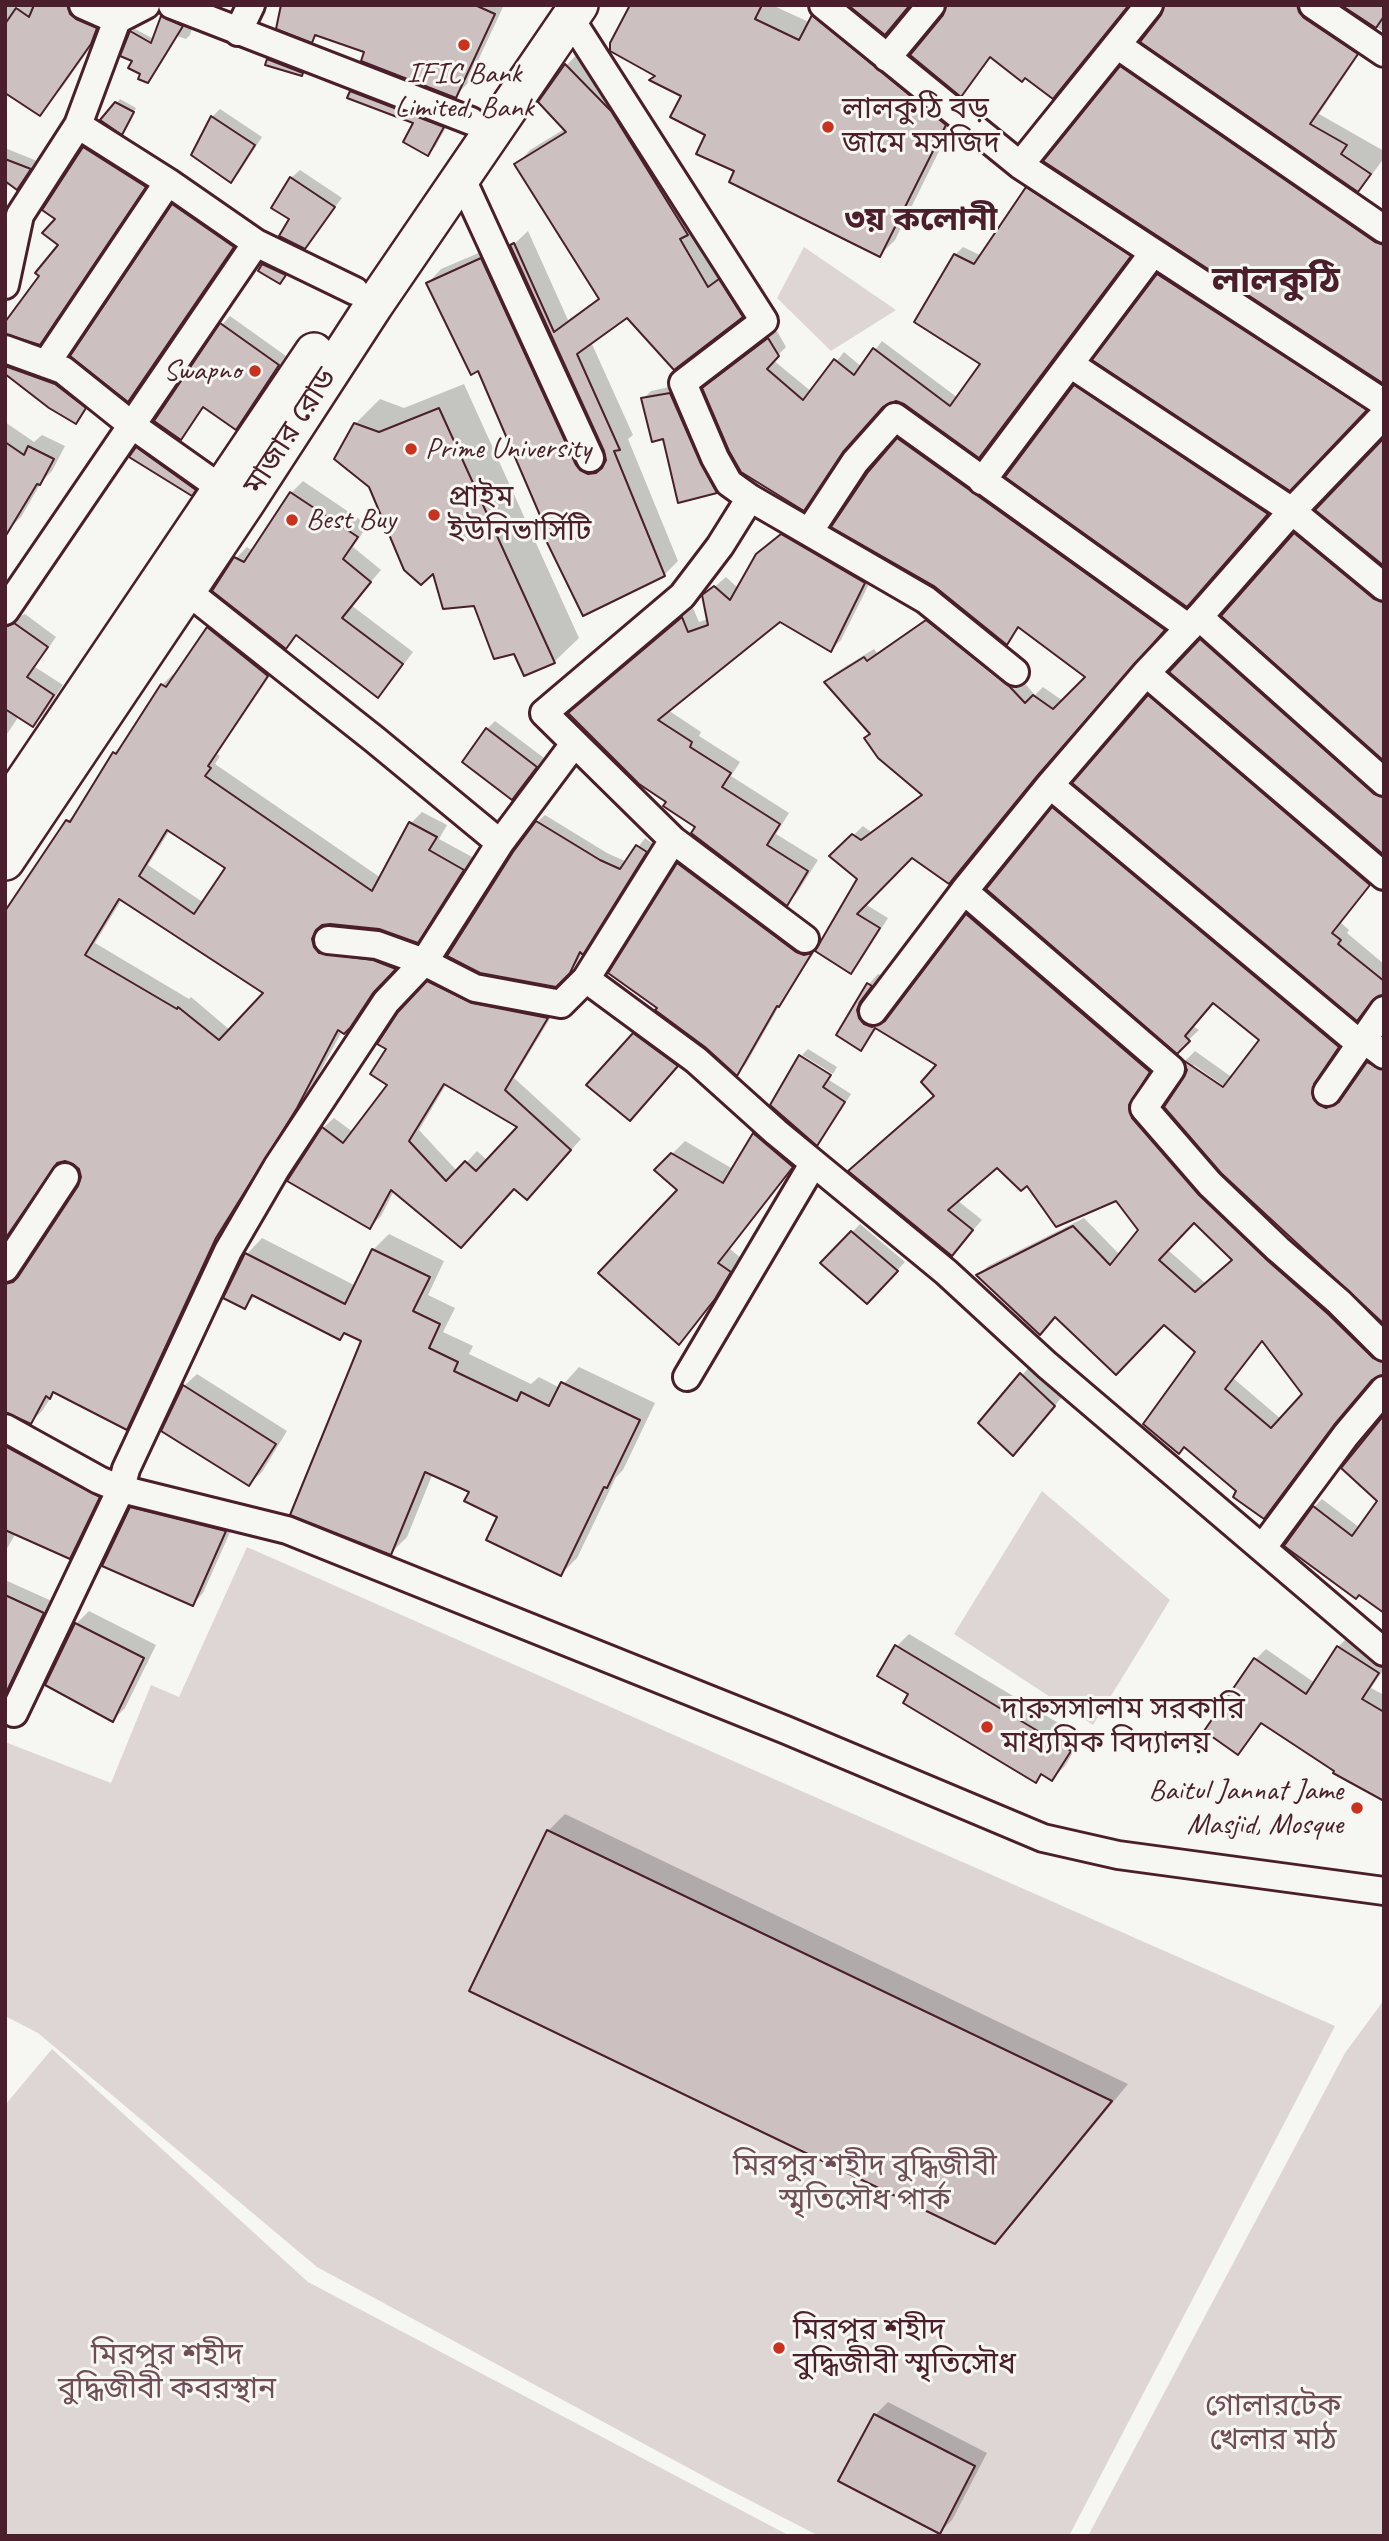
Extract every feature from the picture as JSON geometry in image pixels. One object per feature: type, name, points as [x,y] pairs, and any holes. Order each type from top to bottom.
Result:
[{"type":"main road","name":"মাজার রোড","points":[[5,810],[471,121],[566,10]]},
{"type":"main road","name":"মাজার রোড","points":[[5,861],[461,177],[566,10]]},
{"type":"street","points":[[83,5],[117,20]]},
{"type":"street","points":[[5,285],[20,215],[78,125],[117,20],[146,5]]},
{"type":"street","points":[[172,5],[471,121]]},
{"type":"street","points":[[238,32],[251,5]]},
{"type":"street","points":[[823,5],[1020,165],[1384,402]]},
{"type":"street","points":[[887,58],[931,5]]},
{"type":"street","points":[[1020,165],[1149,5]]},
{"type":"street","points":[[1313,5],[1384,53]]},
{"type":"street","points":[[566,10],[764,321],[683,383],[715,458],[729,483],[750,498],[926,600],[1015,672]]},
{"type":"street","points":[[1117,45],[1384,229]]},
{"type":"street","points":[[78,125],[169,182],[256,243],[355,291]]},
{"type":"street","points":[[461,177],[590,458]]},
{"type":"street","points":[[46,364],[169,182]]},
{"type":"street","points":[[5,611],[256,243]]},
{"type":"street","points":[[982,481],[1153,254]]},
{"type":"street","points":[[5,349],[63,370],[133,426],[222,489]]},
{"type":"street","points":[[1070,364],[1292,511],[1384,587]]},
{"type":"street","points":[[873,1011],[1049,785],[1292,511],[1384,415]]},
{"type":"street","points":[[808,532],[855,461],[895,417],[982,481],[1194,623],[1384,782]]},
{"type":"street","points":[[750,498],[720,546],[682,596],[544,713],[673,840],[804,939]]},
{"type":"street","points":[[187,591],[500,843]]},
{"type":"street","points":[[1146,673],[1384,876]]},
{"type":"street","points":[[14,1713],[121,1489],[126,1469],[228,1251],[329,1086],[386,1002],[424,962],[500,843],[575,744]]},
{"type":"street","points":[[1049,785],[1361,1041],[1384,1055]]},
{"type":"street","points":[[328,940],[377,945],[424,962],[475,988],[561,1004],[586,979],[673,840]]},
{"type":"street","points":[[964,891],[1171,1069],[1144,1108],[1210,1184],[1384,1347]]},
{"type":"street","points":[[586,979],[696,1060],[813,1164],[946,1272],[1047,1365],[1384,1652]]},
{"type":"street","points":[[1327,1092],[1384,1010]]},
{"type":"street","points":[[687,1377],[813,1164]]},
{"type":"street","points":[[5,1268],[65,1177]]},
{"type":"street","points":[[1263,1547],[1346,1435],[1384,1390]]},
{"type":"street","points":[[5,1428],[99,1480],[121,1489],[287,1530],[775,1725],[1043,1838],[1131,1857],[1384,1891]]},
{"type":"green space","points":[[804,247],[896,310],[831,351],[777,298]]},
{"type":"green space","points":[[1042,1491],[1170,1600],[1093,1725],[954,1634]]},
{"type":"green space","name":"মিরপুর শহীদ বুদ্ধিজীবী স্মৃতিসৌধ পার্ক","points":[[247,1547],[1335,2026],[1069,2536],[819,2536],[317,2267],[38,2033],[5,2016],[5,1742],[111,1783],[151,1685],[179,1697]]},
{"type":"green space","name":"গোলারটেক খেলার মাঠ","points":[[1384,2000],[1384,2536],[1088,2536],[1345,2053]]},
{"type":"green space","name":"মিরপুর শহীদ বুদ্ধিজীবী কবরস্থান","points":[[52,2049],[308,2282],[790,2536],[5,2536],[5,2105]]},
{"type":"building","points":[[34,5],[67,5],[70,14],[76,19],[97,28],[91,44],[40,116],[5,93],[5,24],[16,8],[29,17]]},
{"type":"building","points":[[281,5],[475,5],[495,14],[456,98],[361,61],[364,52],[315,35],[312,43],[276,29]]},
{"type":"building","points":[[630,5],[762,5],[755,19],[799,40],[812,15],[946,125],[880,257],[729,182],[734,171],[696,154],[705,135],[670,117],[681,96],[649,80],[655,76],[610,51],[610,43]]},
{"type":"building","points":[[848,5],[910,5],[885,35]]},
{"type":"building","points":[[946,5],[1129,5],[1053,99],[1025,78],[1022,82],[990,57],[961,97],[910,55],[943,15]]},
{"type":"building","points":[[1164,5],[1297,5],[1304,18],[1358,54],[1310,124],[1347,145],[1341,154],[1371,174],[1358,192],[1140,42],[1161,15]]},
{"type":"building","points":[[1341,5],[1384,5],[1384,16],[1376,28]]},
{"type":"building","points":[[161,16],[183,26],[148,83],[138,79],[140,74],[128,68],[132,61],[120,56],[130,31],[151,43]]},
{"type":"building","points":[[267,59],[303,73],[302,76],[265,65]]},
{"type":"building","points":[[565,64],[611,111],[688,235],[680,239],[708,287],[719,279],[743,317],[674,370],[627,318],[577,354],[620,450],[614,451],[665,576],[583,616],[537,522],[542,520],[478,371],[471,375],[426,283],[481,258],[576,465],[588,474],[596,473],[602,468],[606,460],[604,451],[510,245],[514,243],[554,332],[599,299],[514,164],[566,132],[538,102]]},
{"type":"building","points":[[1120,66],[1375,242],[1384,245],[1384,384],[1043,161]]},
{"type":"building","points":[[350,91],[444,127],[428,156],[403,142],[413,123],[347,98]]},
{"type":"building","points":[[115,102],[134,112],[122,135],[100,120]]},
{"type":"building","points":[[211,116],[255,145],[231,183],[191,155]]},
{"type":"building","points":[[83,147],[146,187],[40,345],[5,334],[5,322],[39,276],[35,273],[58,245],[42,233],[55,219],[42,210]]},
{"type":"building","points":[[5,159],[31,169],[17,190],[5,181]]},
{"type":"building","points":[[290,177],[335,207],[305,249],[279,236],[289,219],[271,208]]},
{"type":"building","points":[[1026,187],[1131,256],[979,458],[896,401],[883,407],[843,452],[804,511],[741,472],[702,388],[768,338],[779,356],[767,369],[803,400],[834,359],[854,375],[873,348],[950,406],[980,364],[914,322],[954,254],[974,264]]},
{"type":"building","points":[[172,204],[234,247],[128,402],[70,356]]},
{"type":"building","points":[[262,264],[286,275],[280,284],[258,271]]},
{"type":"building","points":[[1157,274],[1367,410],[1290,491],[1092,360]]},
{"type":"building","points":[[220,323],[279,365],[236,430],[203,407],[181,440],[154,421]]},
{"type":"building","points":[[5,366],[55,384],[86,408],[76,424],[49,408],[5,374]]},
{"type":"building","points":[[1074,385],[1268,514],[1187,607],[1005,477]]},
{"type":"building","points":[[670,393],[701,464],[717,493],[678,503],[663,439],[652,442],[641,398]]},
{"type":"building","name":"প্রাইম ইউনিভার্সিটি","points":[[439,408],[555,663],[524,676],[514,654],[494,659],[474,606],[443,609],[433,574],[421,585],[404,570],[369,487],[334,459],[354,423],[379,432]]},
{"type":"building","points":[[897,438],[1165,630],[1038,775],[949,884],[912,858],[857,914],[880,928],[851,974],[815,951],[857,879],[829,856],[852,834],[861,840],[922,795],[878,758],[864,738],[870,734],[824,682],[864,657],[867,661],[926,620],[1010,687],[1025,703],[1033,695],[1053,709],[1085,677],[1018,627],[1007,645],[934,586],[831,527],[868,472]]},
{"type":"building","points":[[1384,438],[1384,566],[1315,510]]},
{"type":"building","points":[[5,442],[24,455],[28,446],[54,459],[5,537]]},
{"type":"building","points":[[136,447],[196,490],[192,496],[129,457]]},
{"type":"building","points":[[290,492],[358,537],[343,559],[371,582],[342,618],[403,664],[378,698],[296,635],[286,649],[212,591],[234,557],[244,562]]},
{"type":"building","points":[[1294,533],[1374,599],[1384,602],[1384,761],[1221,616]]},
{"type":"building","points":[[781,534],[865,583],[831,652],[780,622],[658,720],[692,742],[690,747],[731,773],[722,787],[780,824],[767,845],[808,871],[787,906],[691,833],[695,827],[663,806],[666,802],[639,784],[568,713],[682,617],[688,632],[708,625],[702,595],[714,586],[730,600],[756,554]]},
{"type":"building","points":[[14,623],[48,647],[27,677],[54,695],[33,727],[5,709],[5,627]]},
{"type":"building","points":[[207,627],[268,676],[208,766],[211,768],[205,776],[372,891],[409,822],[437,837],[429,850],[464,870],[418,943],[379,929],[330,924],[322,925],[316,930],[312,939],[319,953],[373,960],[396,969],[373,993],[350,1028],[344,1034],[338,1030],[297,1108],[216,1238],[127,1430],[53,1392],[50,1399],[46,1396],[31,1424],[5,1412],[5,1284],[18,1277],[78,1186],[81,1177],[79,1169],[73,1164],[65,1161],[57,1163],[5,1239],[5,911],[66,820],[70,822],[113,752],[116,754],[161,684],[166,687]],"holes":[[[167,830],[225,868],[194,914],[139,876]],[[119,899],[263,993],[219,1040],[178,1007],[177,1009],[85,955]]]},
{"type":"building","points":[[1200,639],[1374,794],[1384,797],[1384,855],[1169,672]]},
{"type":"building","points":[[1148,695],[1370,885],[1332,933],[1341,940],[1338,944],[1384,981],[1384,994],[1372,1001],[1357,1021],[1072,783]]},
{"type":"building","points":[[486,728],[537,767],[512,800],[462,762]]},
{"type":"building","points":[[1052,807],[1339,1047],[1314,1084],[1313,1098],[1318,1104],[1326,1108],[1339,1102],[1367,1062],[1384,1070],[1384,1324],[1221,1173],[1164,1107],[1187,1070],[1183,1060],[1223,1087],[1259,1040],[1213,1003],[1185,1036],[1190,1041],[1177,1054],[986,889]]},
{"type":"building","points":[[536,821],[600,860],[620,869],[636,845],[647,852],[583,955],[580,952],[570,973],[556,987],[480,973],[447,956],[513,852]]},
{"type":"building","points":[[677,863],[796,952],[804,955],[812,953],[779,1007],[777,1006],[737,1076],[705,1047],[655,1010],[657,1008],[608,973]]},
{"type":"building","points":[[966,914],[1150,1072],[1129,1105],[1132,1118],[1199,1195],[1373,1358],[1384,1362],[1384,1375],[1372,1380],[1334,1425],[1264,1519],[1233,1497],[1236,1491],[1184,1447],[1179,1454],[1143,1424],[1195,1352],[1164,1325],[1116,1375],[1055,1317],[1040,1335],[976,1275],[1073,1226],[1110,1265],[1138,1230],[1116,1201],[1056,1227],[1027,1186],[1021,1191],[997,1168],[948,1210],[973,1230],[952,1256],[848,1171],[934,1096],[921,1082],[936,1065],[875,1028],[861,1051],[836,1035],[867,983],[872,986],[860,1002],[857,1010],[859,1018],[872,1027],[885,1021]],"holes":[[[1194,1223],[1232,1260],[1195,1292],[1159,1260]],[[1262,1341],[1302,1394],[1271,1428],[1225,1389]]]},
{"type":"building","points":[[427,981],[472,1003],[548,1018],[505,1090],[571,1150],[527,1200],[514,1189],[461,1248],[391,1190],[370,1229],[287,1181],[322,1127],[343,1143],[387,1085],[370,1074],[386,1049],[377,1044],[398,1012]],"holes":[[[444,1084],[517,1127],[476,1171],[465,1161],[446,1181],[409,1141]]]},
{"type":"building","points":[[633,1033],[678,1066],[630,1121],[586,1085]]},
{"type":"building","points":[[799,1055],[831,1075],[823,1087],[845,1102],[817,1146],[770,1105]]},
{"type":"building","points":[[753,1133],[793,1167],[718,1263],[731,1272],[715,1299],[679,1345],[598,1273],[677,1190],[654,1170],[671,1153],[723,1183]]},
{"type":"building","points":[[851,1231],[898,1271],[867,1304],[820,1263]]},
{"type":"building","points":[[372,1249],[430,1277],[413,1311],[440,1324],[429,1348],[458,1362],[454,1371],[517,1401],[521,1392],[549,1406],[561,1382],[640,1420],[561,1576],[486,1540],[497,1517],[464,1501],[469,1492],[425,1472],[391,1555],[290,1515],[361,1341],[344,1333],[340,1340],[252,1295],[245,1309],[223,1298],[245,1253],[345,1304]]},
{"type":"building","points":[[1020,1373],[1055,1406],[1013,1456],[978,1423]]},
{"type":"building","points":[[183,1385],[276,1444],[249,1486],[161,1431]]},
{"type":"building","points":[[1384,1415],[1384,1613],[1359,1595],[1356,1599],[1284,1546],[1313,1506],[1352,1536],[1377,1501],[1341,1468]]},
{"type":"building","points":[[5,1446],[100,1497],[70,1559],[5,1530]]},
{"type":"building","points":[[130,1507],[226,1531],[193,1606],[102,1566]]},
{"type":"building","points":[[5,1595],[44,1613],[5,1695]]},
{"type":"building","points":[[75,1623],[144,1658],[113,1722],[45,1685]]},
{"type":"building","name":"দারুসসালাম সরকারি মাধ্যমিক বিদ্যালয়","points":[[895,1645],[1071,1751],[1052,1781],[1041,1774],[1036,1783],[903,1703],[908,1694],[877,1676]]},
{"type":"building","points":[[1337,1646],[1379,1673],[1362,1699],[1384,1712],[1384,1801],[1333,1773],[1334,1771],[1261,1723],[1238,1755],[1204,1731],[1254,1658],[1306,1694]]},
{"type":"building","points":[[547,1830],[1112,2101],[995,2244],[469,1991]]},
{"type":"building","points":[[874,2414],[975,2466],[940,2534],[838,2481]]},
{"type":"place","name":"IFIC Bank Limited, Bank","points":[[464,45]]},
{"type":"place","name":"লালকুঠি বড় জামে মসজিদ","points":[[828,127]]},
{"type":"place","name":"Swapno","points":[[255,371]]},
{"type":"place","name":"Prime University","points":[[411,449]]},
{"type":"place","name":"প্রাইম ইউনিভার্সিটি","points":[[434,515]]},
{"type":"place","name":"Best Buy","points":[[292,520]]},
{"type":"place","name":"দারুসসালাম সরকারি মাধ্যমিক বিদ্যালয়","points":[[987,1727]]},
{"type":"place","name":"Baitul Jannat Jame Masjid, Mosque","points":[[1357,1808]]},
{"type":"place","name":"মিরপুর শহীদ বুদ্ধিজীবী স্মৃতিসৌধ","points":[[779,2348]]},
{"type":"district","name":"৩য় কলোনী","points":[[921,221]]},
{"type":"district","name":"লালকুঠি","points":[[1276,282]]}]
